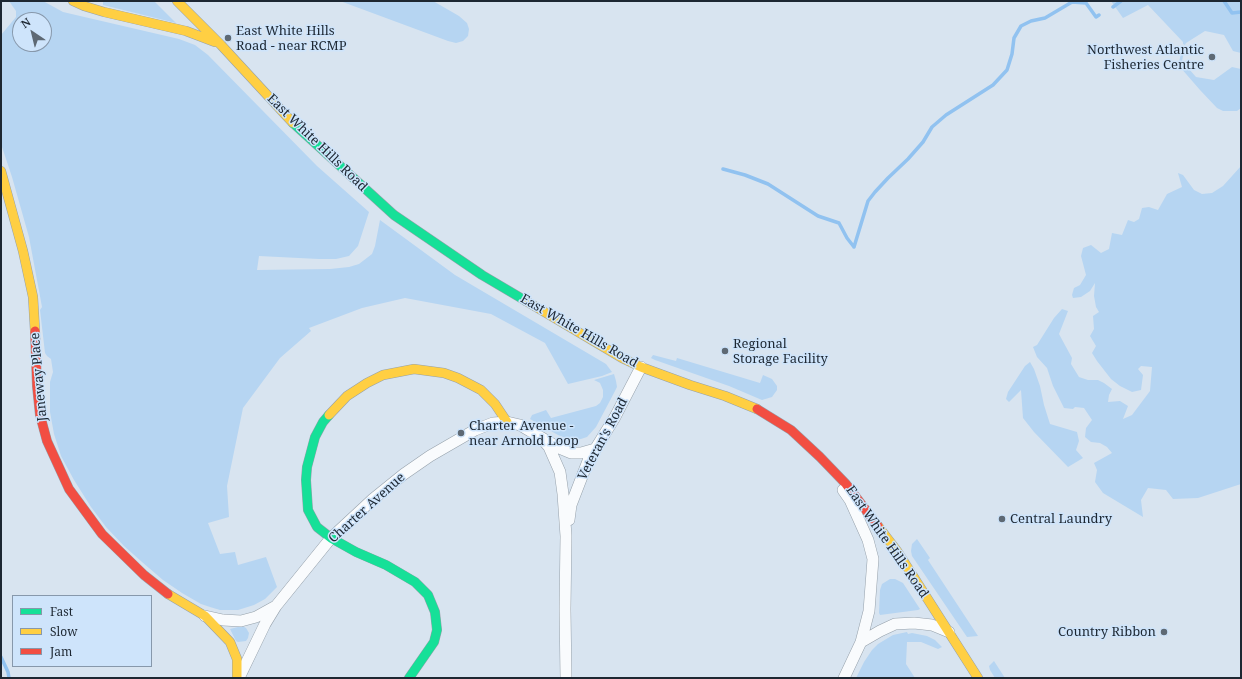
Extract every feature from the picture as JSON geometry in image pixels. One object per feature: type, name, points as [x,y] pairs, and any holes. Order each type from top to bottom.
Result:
[{"type":"street","points":[[73,1],[104,12],[186,31],[221,45]]},
{"type":"street","name":"East White Hills Road","points":[[177,1],[221,45],[297,127],[394,215],[482,275],[622,358],[641,367],[725,396],[761,411],[791,430],[846,484],[897,551],[978,678]]},
{"type":"street","name":"Janeway Place","points":[[1,171],[23,251],[33,297],[37,386],[40,415],[47,441],[69,489],[102,534],[124,556],[166,593],[205,616],[230,642],[237,660],[238,678]]},
{"type":"street","name":"Veteran's Road","points":[[566,536],[571,505],[580,481],[595,449],[641,367]]},
{"type":"street","points":[[409,678],[434,642],[437,630],[435,612],[428,595],[415,582],[386,565],[356,552],[331,538],[317,526],[308,510],[306,467],[310,451],[315,437],[334,408],[347,396],[383,375],[400,371],[429,370],[458,378],[482,390],[495,404],[507,422],[520,425],[571,453],[581,453],[595,449]]},
{"type":"street","name":"Charter Avenue","points":[[238,678],[265,624],[276,606],[331,538],[373,499],[404,474],[450,444],[476,430],[493,424],[507,422]]},
{"type":"street","name":"Veteran's Road","points":[[539,436],[549,447],[560,472],[566,536],[566,678]]},
{"type":"street","points":[[820,457],[850,500],[868,540],[873,559],[869,611],[861,642],[844,678]]},
{"type":"street","name":"Janeway Place","points":[[205,616],[223,620],[241,621],[256,617],[276,606]]},
{"type":"street","points":[[861,642],[895,624],[914,623],[932,625],[949,632]]},
{"type":"shaded area","points":[[9,1],[43,1],[63,12],[179,39],[195,45],[208,55],[317,166],[369,212],[358,246],[349,256],[336,259],[319,259],[259,256],[257,270],[330,269],[349,267],[359,264],[372,254],[380,220],[455,275],[606,364],[612,372],[602,376],[568,384],[545,343],[491,314],[405,298],[362,308],[309,328],[311,331],[280,358],[243,408],[227,486],[229,517],[208,523],[220,554],[235,552],[238,565],[266,557],[277,587],[265,599],[254,605],[238,610],[220,610],[210,607],[201,604],[182,593],[163,580],[142,562],[106,527],[74,480],[61,456],[54,434],[50,412],[50,382],[53,372],[51,359],[45,353],[40,310],[42,307],[29,237],[1,144],[1,35],[12,22],[12,52],[52,52],[52,12],[16,12]]},
{"type":"shaded area","points":[[103,1],[154,1],[176,23],[103,5]]},
{"type":"shaded area","points":[[340,1],[433,1],[459,16],[467,23],[469,29],[468,36],[463,41],[456,43],[448,41]]},
{"type":"shaded area","points":[[1111,1],[1241,1],[1241,53],[1233,51],[1224,35],[1205,31],[1185,45],[1148,5],[1123,18]]},
{"type":"shaded area","points":[[1183,46],[1185,47],[1182,61],[1196,77],[1214,80],[1232,67],[1241,69],[1241,108],[1237,111],[1223,111],[1217,108],[1200,90],[1180,67],[1179,62]]},
{"type":"shaded area","points":[[1241,166],[1241,484],[1198,498],[1173,499],[1166,490],[1148,488],[1141,500],[1143,517],[1103,493],[1095,482],[1097,470],[1094,463],[1112,453],[1107,447],[1100,443],[1091,442],[1085,437],[1086,428],[1092,420],[1084,408],[1064,408],[1053,386],[1047,368],[1037,357],[1033,347],[1037,345],[1054,318],[1062,309],[1068,311],[1059,334],[1072,358],[1071,364],[1079,377],[1088,380],[1098,380],[1104,383],[1112,389],[1108,402],[1120,401],[1128,406],[1123,419],[1132,415],[1150,391],[1152,367],[1141,366],[1138,369],[1143,375],[1141,390],[1132,392],[1120,386],[1111,379],[1092,353],[1096,346],[1090,336],[1094,329],[1093,316],[1099,312],[1096,307],[1094,296],[1095,283],[1090,291],[1081,297],[1073,298],[1072,295],[1074,288],[1080,285],[1086,275],[1081,256],[1083,248],[1091,245],[1101,253],[1109,249],[1112,233],[1122,235],[1128,220],[1134,222],[1139,219],[1142,208],[1149,207],[1158,210],[1167,194],[1182,187],[1178,173],[1183,175],[1194,190],[1202,194],[1212,193],[1223,186]]},
{"type":"shaded area","points":[[653,355],[676,361],[677,358],[760,383],[763,375],[772,379],[777,386],[777,390],[772,397],[762,400],[729,386],[655,360],[651,358]]},
{"type":"shaded area","points":[[1030,362],[1040,386],[1050,424],[1077,432],[1079,441],[1076,450],[1083,458],[1068,467],[1034,432],[1023,418],[1021,390],[1009,402],[1006,399],[1008,392],[1025,366]]},
{"type":"shaded area","points":[[614,374],[617,387],[596,427],[587,437],[571,440],[558,435],[530,419],[532,415],[546,410],[551,418],[596,406],[600,403],[603,397],[603,390],[600,383],[594,380]]},
{"type":"shaded area","points":[[917,539],[930,558],[928,560],[978,636],[967,637],[912,556],[912,544]]},
{"type":"shaded area","points":[[890,579],[895,579],[903,583],[920,609],[880,615],[880,590],[882,584]]},
{"type":"shaded area","points":[[242,626],[246,628],[249,633],[248,638],[246,641],[238,642],[230,629]]},
{"type":"shaded area","points":[[907,632],[908,634],[912,633],[927,636],[935,640],[942,647],[938,649],[921,642],[907,642],[906,664],[915,678],[856,678],[864,662],[878,644],[893,635]]},
{"type":"shaded area","points":[[994,661],[1005,678],[995,678],[989,666]]},
{"type":"waterway","points":[[1113,7],[1121,1]]},
{"type":"waterway","points":[[1224,1],[1232,13],[1241,12]]},
{"type":"waterway","points":[[854,247],[868,201],[923,142],[932,127],[946,115],[993,85],[1007,70],[1012,54],[1014,38],[1021,26],[1031,21],[1045,18],[1072,2],[1086,3],[1096,17],[1099,15]]},
{"type":"waterway","points":[[723,169],[745,175],[768,184],[818,216],[839,223],[854,247]]},
{"type":"waterway","points":[[1,657],[8,672],[9,678]]},
{"type":"traffic: fast","points":[[293,123],[394,215],[482,275],[526,301]]},
{"type":"traffic: fast","points":[[329,415],[323,422],[315,437],[307,467],[306,480],[308,510],[317,527],[331,538],[356,552],[386,565],[415,582],[428,595],[435,612],[437,630],[434,642],[409,678]]},
{"type":"traffic: slow","points":[[73,1],[104,12],[186,31],[215,42]]},
{"type":"traffic: slow","points":[[177,1],[221,45],[293,123]]},
{"type":"traffic: slow","points":[[1,171],[23,251],[33,297],[35,331]]},
{"type":"traffic: slow","points":[[526,301],[622,358],[641,367],[725,396],[757,409]]},
{"type":"traffic: slow","points":[[329,415],[347,396],[367,383],[383,375],[414,369],[444,373],[458,378],[481,390],[495,404],[507,422]]},
{"type":"traffic: slow","points":[[878,526],[897,551],[978,678]]},
{"type":"traffic: slow","points":[[168,594],[205,616],[230,642],[237,659],[237,678]]},
{"type":"traffic: jam","points":[[35,331],[37,386],[40,415],[47,441],[69,489],[102,534],[144,575],[168,594]]},
{"type":"traffic: jam","points":[[757,409],[791,430],[820,457],[846,484],[878,526]]},
{"type":"place","name":"East White Hills Road - near RCMP","points":[[228,38]]},
{"type":"place","name":"Northwest Atlantic Fisheries Centre","points":[[1212,57]]},
{"type":"place","name":"Regional Storage Facility","points":[[725,351]]},
{"type":"place","name":"Charter Avenue - near Arnold Loop","points":[[461,433]]},
{"type":"place","name":"Central Laundry","points":[[1002,519]]},
{"type":"place","name":"Country Ribbon","points":[[1164,632]]}]
